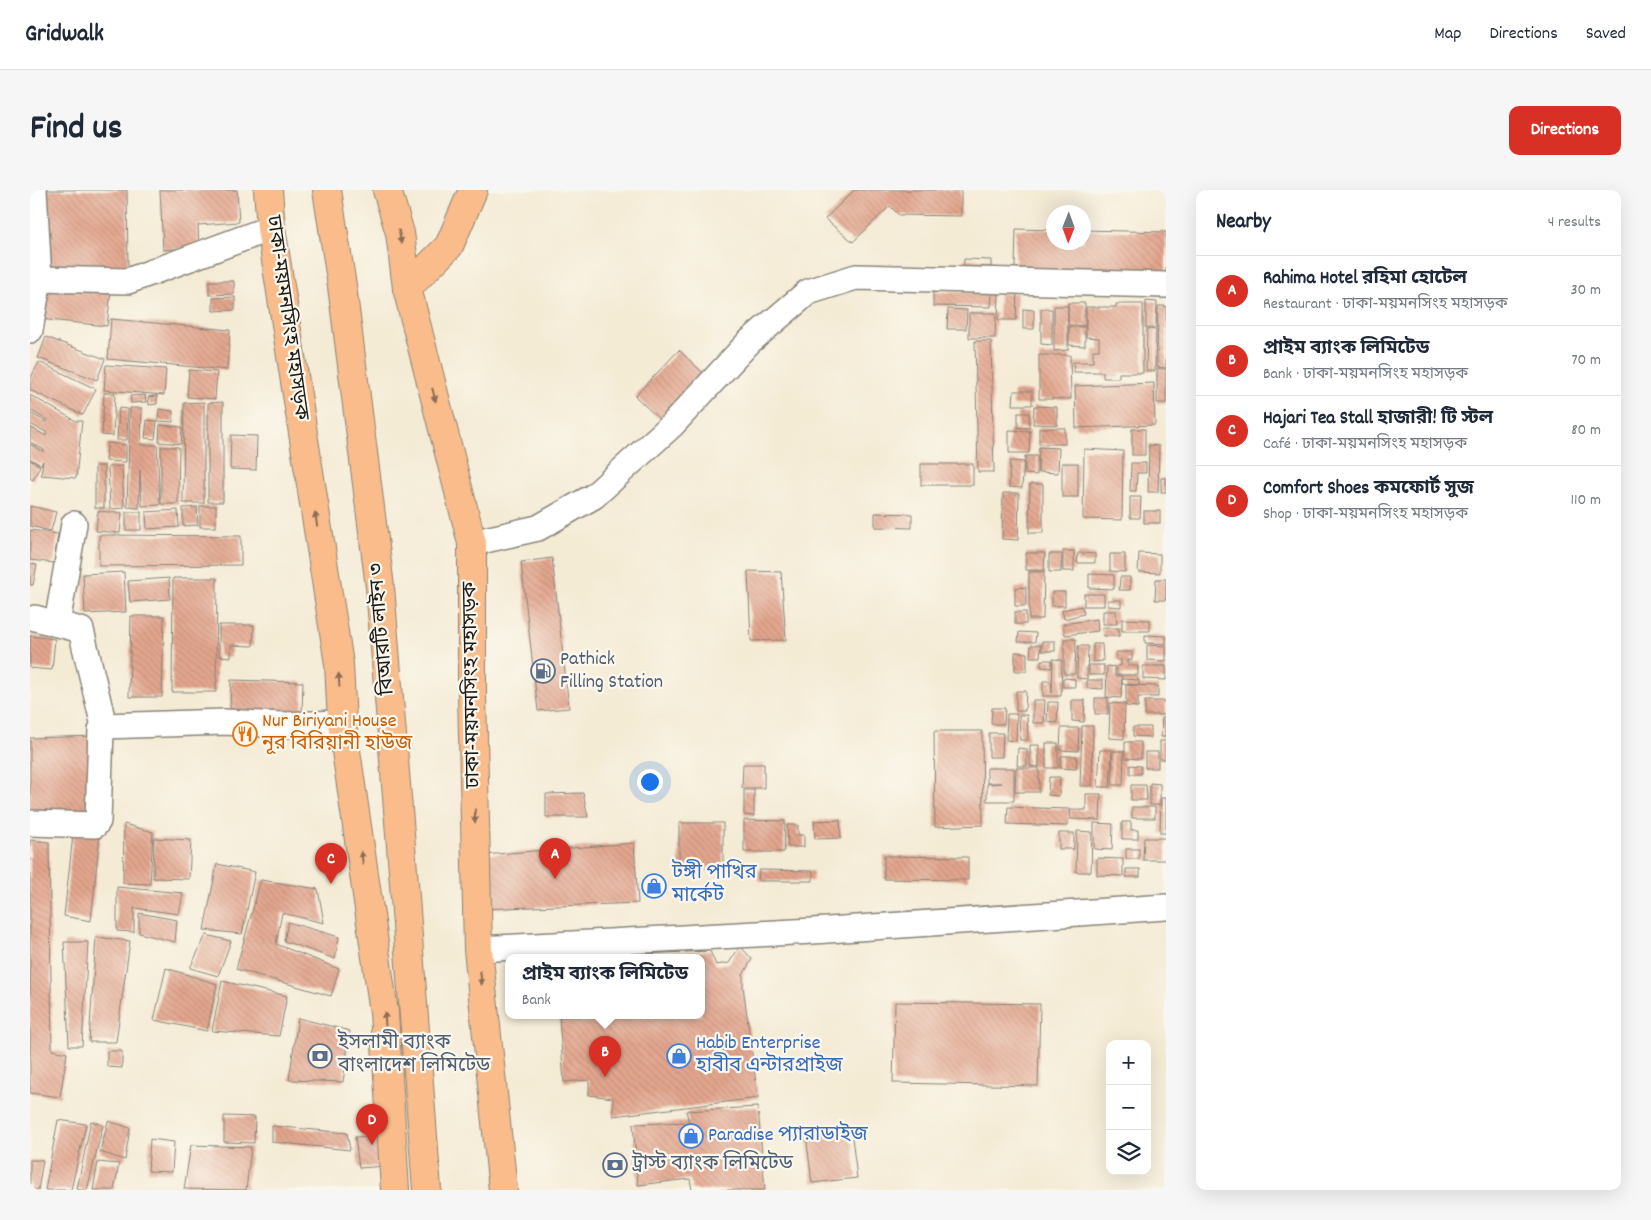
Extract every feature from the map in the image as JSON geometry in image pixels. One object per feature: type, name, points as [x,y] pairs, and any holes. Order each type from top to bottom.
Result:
[{"type":"highway","name":"ঢাকা-ময়মনসিংহ মহাসড়ক","points":[[268,190],[271,228],[339,664],[342,723],[384,1012],[395,1190]]},
{"type":"highway","name":"বিআরটি লাইন ৩","points":[[327,190],[342,286],[380,587],[404,871],[427,1190]]},
{"type":"highway","name":"ঢাকা-ময়মনসিংহ মহাসড়ক","points":[[387,190],[400,233],[406,288],[472,543],[472,694],[478,949],[503,1190]]},
{"type":"highway","points":[[406,288],[449,246],[473,190]]},
{"type":"street","points":[[30,330],[39,279],[34,190]]},
{"type":"street","points":[[39,279],[128,280],[271,228]]},
{"type":"street","points":[[472,543],[538,528],[594,496],[672,425],[749,342],[808,292],[856,277],[1166,285]]},
{"type":"street","points":[[30,823],[95,825],[98,822],[101,730],[104,726],[81,630],[46,621],[74,524]]},
{"type":"street","points":[[104,726],[224,722],[282,725],[342,723]]},
{"type":"street","points":[[478,949],[812,931],[1166,907]]},
{"type":"building","points":[[43,190],[127,190],[128,270],[44,271]]},
{"type":"building","points":[[160,190],[237,190],[239,222],[198,225],[199,247],[163,250]]},
{"type":"building","points":[[854,190],[961,190],[961,216],[899,215],[890,206],[853,242],[825,219]]},
{"type":"building","points":[[1016,229],[1046,230],[1046,250],[1091,250],[1091,230],[1166,232],[1166,272],[1015,268]]},
{"type":"building","points":[[964,259],[991,260],[991,278],[963,277]]},
{"type":"building","points":[[209,281],[234,281],[234,294],[209,295]]},
{"type":"building","points":[[43,283],[111,290],[107,326],[39,319]]},
{"type":"building","points":[[933,292],[992,293],[991,307],[933,306]]},
{"type":"building","points":[[999,293],[1017,293],[1016,320],[998,320]]},
{"type":"building","points":[[235,297],[235,310],[213,311],[213,298]]},
{"type":"building","points":[[1146,301],[1157,302],[1156,328],[1146,328]]},
{"type":"building","points":[[1068,303],[1085,303],[1085,326],[1068,325]]},
{"type":"building","points":[[1116,304],[1143,304],[1143,373],[1119,373],[1119,378],[1103,378],[1103,372],[1074,372],[1073,362],[1093,362],[1093,350],[1099,350],[1099,338],[1086,337],[1086,307],[1116,307]]},
{"type":"building","points":[[1054,306],[1068,306],[1068,350],[1054,351]]},
{"type":"building","points":[[1158,306],[1166,306],[1166,368],[1157,367]]},
{"type":"building","points":[[948,309],[967,310],[966,329],[947,329]]},
{"type":"building","points":[[1023,309],[1034,310],[1034,329],[1023,329]]},
{"type":"building","points":[[1041,309],[1052,309],[1052,345],[1041,344]]},
{"type":"building","points":[[969,313],[996,313],[995,338],[969,338]]},
{"type":"building","points":[[111,319],[230,330],[227,370],[108,359]]},
{"type":"building","points":[[1069,327],[1085,327],[1085,346],[1069,345]]},
{"type":"building","points":[[1147,329],[1156,330],[1155,371],[1146,371]]},
{"type":"building","points":[[46,337],[105,359],[97,380],[38,358]]},
{"type":"building","points":[[975,341],[991,341],[994,472],[978,472]]},
{"type":"building","points":[[679,350],[703,373],[659,419],[635,396]]},
{"type":"building","points":[[1039,355],[1070,355],[1071,399],[1039,399]]},
{"type":"building","points":[[39,362],[96,389],[83,415],[30,390],[30,379]]},
{"type":"building","points":[[106,365],[166,369],[164,395],[104,390]]},
{"type":"building","points":[[1157,369],[1166,369],[1166,403],[1157,403]]},
{"type":"building","points":[[189,370],[217,372],[215,399],[187,397]]},
{"type":"building","points":[[1154,383],[1155,425],[1076,428],[1075,386]]},
{"type":"building","points":[[1014,391],[1032,391],[1032,405],[1013,405]]},
{"type":"building","points":[[104,393],[115,393],[113,436],[102,435]]},
{"type":"building","points":[[30,395],[76,421],[82,421],[76,478],[41,475],[43,461],[41,465],[30,459],[30,444],[44,452],[44,450],[30,442],[30,427],[46,436],[46,432],[30,424],[30,413],[47,422],[47,420],[30,410]]},
{"type":"building","points":[[145,395],[146,402],[131,403],[130,396]]},
{"type":"building","points":[[157,396],[157,404],[149,405],[148,397]]},
{"type":"building","points":[[204,402],[204,503],[183,503],[184,403]]},
{"type":"building","points":[[223,402],[223,502],[208,502],[208,403]]},
{"type":"building","points":[[1034,406],[1057,407],[1057,425],[1033,424]]},
{"type":"building","points":[[119,408],[128,409],[127,440],[117,440]]},
{"type":"building","points":[[130,408],[142,408],[141,445],[157,445],[160,505],[142,506],[140,470],[139,508],[127,507]]},
{"type":"building","points":[[159,409],[173,411],[173,422],[158,421]]},
{"type":"building","points":[[1018,413],[1029,413],[1029,428],[1018,428]]},
{"type":"building","points":[[147,420],[157,421],[155,439],[145,438]]},
{"type":"building","points":[[160,425],[182,427],[181,444],[159,442]]},
{"type":"building","points":[[1039,428],[1065,428],[1065,444],[1039,444]]},
{"type":"building","points":[[1132,429],[1145,429],[1145,455],[1132,455]]},
{"type":"building","points":[[1009,430],[1030,431],[1029,453],[1009,453]]},
{"type":"building","points":[[231,435],[257,436],[256,470],[230,469]]},
{"type":"building","points":[[107,443],[126,445],[126,462],[106,461]]},
{"type":"building","points":[[1149,445],[1159,446],[1158,492],[1148,492]]},
{"type":"building","points":[[161,447],[179,447],[178,504],[161,504]]},
{"type":"building","points":[[1039,447],[1059,448],[1058,473],[1038,472]]},
{"type":"building","points":[[1084,449],[1123,451],[1122,520],[1083,519]]},
{"type":"building","points":[[1025,456],[1037,456],[1037,475],[1025,474]]},
{"type":"building","points":[[30,460],[40,466],[33,480],[30,478]]},
{"type":"building","points":[[1010,461],[1024,462],[1022,488],[1009,487]]},
{"type":"building","points":[[1062,463],[1078,463],[1078,497],[1062,497]]},
{"type":"building","points":[[1131,463],[1146,463],[1146,473],[1137,473],[1136,491],[1130,491]]},
{"type":"building","points":[[921,464],[973,464],[973,485],[921,485]]},
{"type":"building","points":[[95,466],[104,466],[104,508],[95,508]]},
{"type":"building","points":[[122,466],[124,508],[110,509],[108,467]]},
{"type":"building","points":[[1161,478],[1166,478],[1166,492],[1161,492]]},
{"type":"building","points":[[1030,484],[1043,484],[1043,533],[1029,533]]},
{"type":"building","points":[[1003,493],[1019,493],[1018,540],[1002,539]]},
{"type":"building","points":[[1130,497],[1141,497],[1140,518],[1130,518]]},
{"type":"building","points":[[30,506],[56,512],[51,531],[30,526]]},
{"type":"building","points":[[200,506],[216,506],[216,527],[200,527]]},
{"type":"building","points":[[197,507],[198,525],[183,526],[183,508]]},
{"type":"building","points":[[178,510],[179,527],[147,529],[146,512]]},
{"type":"building","points":[[98,511],[122,513],[120,533],[96,531]]},
{"type":"building","points":[[1144,511],[1160,511],[1160,523],[1144,523]]},
{"type":"building","points":[[126,512],[141,512],[141,530],[126,530]]},
{"type":"building","points":[[875,513],[912,514],[912,528],[875,527]]},
{"type":"building","points":[[30,530],[58,534],[54,563],[30,560]]},
{"type":"building","points":[[99,535],[241,536],[241,565],[99,566]]},
{"type":"building","points":[[1063,551],[1074,551],[1074,571],[1063,571]]},
{"type":"building","points":[[1026,553],[1045,553],[1044,571],[1026,570]]},
{"type":"building","points":[[1078,553],[1095,554],[1095,563],[1077,563]]},
{"type":"building","points":[[1139,553],[1160,554],[1160,573],[1138,572]]},
{"type":"building","points":[[1049,554],[1062,554],[1061,572],[1049,572]]},
{"type":"building","points":[[1110,554],[1125,554],[1125,572],[1110,571]]},
{"type":"building","points":[[552,558],[569,708],[538,711],[521,562]]},
{"type":"building","points":[[30,563],[37,565],[33,585],[30,585]]},
{"type":"building","points":[[748,571],[781,572],[786,640],[751,641]]},
{"type":"building","points":[[124,572],[126,612],[85,614],[83,574]]},
{"type":"building","points":[[1029,572],[1044,572],[1043,619],[1029,619]]},
{"type":"building","points":[[1089,574],[1114,575],[1114,589],[1089,588]]},
{"type":"building","points":[[1120,577],[1130,577],[1130,590],[1119,590]]},
{"type":"building","points":[[169,578],[170,599],[130,602],[128,581]]},
{"type":"building","points":[[173,578],[217,578],[216,692],[172,692]]},
{"type":"building","points":[[1156,579],[1166,579],[1166,600],[1155,600]]},
{"type":"building","points":[[1026,587],[1026,606],[1015,606],[1015,588]]},
{"type":"building","points":[[1052,592],[1065,592],[1065,606],[1052,606]]},
{"type":"building","points":[[1084,594],[1104,594],[1104,606],[1084,606]]},
{"type":"building","points":[[1108,600],[1121,600],[1121,607],[1108,606]]},
{"type":"building","points":[[1082,606],[1084,614],[1064,619],[1062,610]]},
{"type":"building","points":[[1103,611],[1116,611],[1117,624],[1103,624]]},
{"type":"building","points":[[1015,612],[1026,612],[1026,624],[1015,624]]},
{"type":"building","points":[[131,616],[164,616],[162,697],[129,697]]},
{"type":"building","points":[[1097,619],[1098,631],[1065,635],[1063,624]]},
{"type":"building","points":[[1122,619],[1150,620],[1150,631],[1122,631]]},
{"type":"building","points":[[219,625],[254,625],[253,646],[231,645],[231,657],[219,656]]},
{"type":"building","points":[[1102,628],[1119,628],[1119,636],[1103,636]]},
{"type":"building","points":[[1019,632],[1036,633],[1035,642],[1018,642]]},
{"type":"building","points":[[1145,635],[1166,636],[1166,644],[1145,643]]},
{"type":"building","points":[[30,636],[55,639],[52,670],[30,668]]},
{"type":"building","points":[[1064,639],[1076,639],[1075,674],[1064,674]]},
{"type":"building","points":[[1042,641],[1055,641],[1055,651],[1042,651]]},
{"type":"building","points":[[1093,644],[1102,644],[1103,661],[1093,662]]},
{"type":"building","points":[[1031,645],[1041,645],[1040,657],[1030,657]]},
{"type":"building","points":[[1147,645],[1166,646],[1166,661],[1147,660]]},
{"type":"building","points":[[1078,646],[1088,646],[1087,679],[1077,678]]},
{"type":"building","points":[[1015,652],[1027,653],[1027,671],[1015,671]]},
{"type":"building","points":[[1116,652],[1132,652],[1132,660],[1128,660],[1128,666],[1138,666],[1138,675],[1117,675],[1117,666],[1121,666],[1121,660],[1116,660]]},
{"type":"building","points":[[1053,659],[1062,660],[1061,696],[1043,696],[1043,681],[1051,681],[1052,693]]},
{"type":"building","points":[[1041,660],[1052,660],[1052,668],[1041,667]]},
{"type":"building","points":[[1089,665],[1104,665],[1104,675],[1089,675]]},
{"type":"building","points":[[1107,666],[1115,667],[1115,676],[1122,676],[1121,698],[1106,697]]},
{"type":"building","points":[[1143,666],[1166,666],[1166,680],[1143,679]]},
{"type":"building","points":[[1063,678],[1075,679],[1075,687],[1063,687]]},
{"type":"building","points":[[1122,679],[1139,680],[1139,685],[1122,684]]},
{"type":"building","points":[[231,680],[303,682],[302,714],[230,711]]},
{"type":"building","points":[[1087,680],[1103,680],[1103,689],[1087,688]]},
{"type":"building","points":[[1126,685],[1158,686],[1158,697],[1138,697],[1138,707],[1126,706]]},
{"type":"building","points":[[1016,691],[1026,691],[1025,711],[1016,711]]},
{"type":"building","points":[[1095,698],[1108,698],[1108,714],[1095,714]]},
{"type":"building","points":[[1033,700],[1045,700],[1044,723],[1033,723]]},
{"type":"building","points":[[1072,700],[1085,700],[1084,722],[1072,721]]},
{"type":"building","points":[[1145,701],[1166,701],[1166,715],[1145,715]]},
{"type":"building","points":[[1048,702],[1058,702],[1057,723],[1047,722]]},
{"type":"building","points":[[1110,703],[1125,704],[1124,739],[1109,738]]},
{"type":"building","points":[[992,708],[1005,708],[1004,724],[991,724]]},
{"type":"building","points":[[1007,714],[1017,714],[1016,741],[1006,740]]},
{"type":"building","points":[[1019,715],[1027,715],[1028,740],[1020,740]]},
{"type":"building","points":[[1162,718],[1166,718],[1166,737],[1161,737]]},
{"type":"building","points":[[1082,726],[1093,726],[1092,786],[1080,786]]},
{"type":"building","points":[[1133,727],[1151,727],[1151,737],[1133,736]]},
{"type":"building","points":[[1061,728],[1079,728],[1078,751],[1060,750]]},
{"type":"building","points":[[934,731],[982,731],[983,825],[935,827]]},
{"type":"building","points":[[989,733],[1003,733],[1002,757],[989,757]]},
{"type":"building","points":[[96,736],[91,818],[30,817],[30,738]]},
{"type":"building","points":[[1160,741],[1166,741],[1166,759],[1160,759]]},
{"type":"building","points":[[1125,742],[1141,742],[1141,759],[1125,758]]},
{"type":"building","points":[[1046,743],[1058,743],[1058,768],[1046,768]]},
{"type":"building","points":[[1030,745],[1039,745],[1039,767],[1030,766]]},
{"type":"building","points":[[1018,748],[1027,749],[1027,766],[1017,766]]},
{"type":"building","points":[[1100,750],[1112,750],[1110,787],[1098,787]]},
{"type":"building","points":[[1113,751],[1124,751],[1123,785],[1112,785]]},
{"type":"building","points":[[1145,752],[1158,752],[1158,768],[1145,768]]},
{"type":"building","points":[[1061,756],[1077,756],[1076,769],[1060,768]]},
{"type":"building","points":[[743,764],[764,764],[764,788],[742,788]]},
{"type":"building","points":[[1130,765],[1141,766],[1141,774],[1130,774]]},
{"type":"building","points":[[987,768],[1014,768],[1014,801],[987,801],[987,784],[1002,783],[987,783]]},
{"type":"building","points":[[1016,768],[1039,768],[1039,792],[1015,792]]},
{"type":"building","points":[[1049,777],[1060,777],[1059,796],[1048,795]]},
{"type":"building","points":[[1150,783],[1160,784],[1160,805],[1150,805]]},
{"type":"building","points":[[1131,785],[1146,785],[1147,800],[1131,800]]},
{"type":"building","points":[[744,790],[754,790],[754,816],[744,815]]},
{"type":"building","points":[[583,793],[588,817],[546,817],[546,794]]},
{"type":"building","points":[[1086,794],[1101,794],[1100,820],[1071,819],[1070,810],[1086,810]]},
{"type":"building","points":[[1161,798],[1166,798],[1166,833],[1160,833]]},
{"type":"building","points":[[1008,807],[1069,809],[1068,826],[1007,824]]},
{"type":"building","points":[[1132,807],[1155,807],[1155,818],[1132,818]]},
{"type":"building","points":[[744,820],[785,821],[784,852],[744,852]]},
{"type":"building","points":[[840,820],[841,838],[815,839],[814,821]]},
{"type":"building","points":[[1122,822],[1131,822],[1131,830],[1138,830],[1138,839],[1122,839]]},
{"type":"building","points":[[679,823],[723,823],[723,868],[679,869]]},
{"type":"building","points":[[1094,823],[1113,824],[1112,850],[1094,849]]},
{"type":"building","points":[[124,824],[153,832],[150,884],[123,883]]},
{"type":"building","points":[[787,825],[798,825],[798,835],[804,835],[804,847],[788,847]]},
{"type":"building","points":[[1077,831],[1092,832],[1091,872],[1076,872]]},
{"type":"building","points":[[100,833],[91,921],[64,916],[73,835]]},
{"type":"building","points":[[1059,833],[1074,833],[1074,849],[1059,849]]},
{"type":"building","points":[[154,838],[191,840],[189,879],[153,878]]},
{"type":"building","points":[[1144,838],[1166,838],[1166,860],[1143,860]]},
{"type":"building","points":[[30,840],[49,842],[52,1050],[67,1053],[60,1097],[30,1093]]},
{"type":"building","points":[[634,843],[638,903],[479,909],[471,856]]},
{"type":"building","points":[[1126,849],[1139,849],[1139,859],[1126,859]]},
{"type":"building","points":[[884,856],[968,857],[968,880],[884,879]]},
{"type":"building","points":[[1097,858],[1123,859],[1123,876],[1097,875]]},
{"type":"building","points":[[217,864],[255,872],[242,934],[204,930]]},
{"type":"building","points":[[1126,869],[1140,869],[1140,877],[1126,877]]},
{"type":"building","points":[[759,870],[813,871],[813,881],[758,881]]},
{"type":"building","points":[[261,880],[318,889],[324,923],[282,913],[276,944],[339,969],[331,996],[236,969]]},
{"type":"building","points":[[117,887],[183,893],[179,914],[134,908],[134,932],[117,931]]},
{"type":"building","points":[[139,913],[177,920],[175,942],[139,933]]},
{"type":"building","points":[[288,922],[339,937],[335,959],[284,941]]},
{"type":"building","points":[[206,935],[231,941],[218,976],[190,968]]},
{"type":"building","points":[[96,937],[130,941],[116,1042],[89,1042]]},
{"type":"building","points":[[64,942],[88,942],[82,1046],[69,1046]]},
{"type":"building","points":[[740,946],[752,959],[743,975],[743,986],[758,1098],[613,1116],[613,1098],[589,1095],[589,1080],[564,1082],[559,1019],[705,1019],[705,954],[641,954],[710,951],[716,965],[729,963]]},
{"type":"building","points":[[166,968],[217,984],[207,1031],[154,1020]]},
{"type":"building","points":[[222,981],[287,996],[279,1036],[212,1031]]},
{"type":"building","points":[[895,1002],[1040,1004],[1038,1086],[893,1083]]},
{"type":"building","name":"ইসলামী ব্যাংক বাংলাদেশ লিমিটেড","points":[[298,1018],[350,1031],[343,1082],[289,1080]]},
{"type":"building","points":[[107,1051],[122,1051],[122,1068],[107,1067]]},
{"type":"building","points":[[758,1107],[765,1190],[692,1190],[690,1179],[638,1185],[633,1124],[689,1122],[686,1111]]},
{"type":"building","points":[[224,1116],[255,1117],[254,1143],[224,1142]]},
{"type":"building","points":[[58,1120],[86,1124],[71,1190],[45,1190]]},
{"type":"building","points":[[91,1121],[103,1125],[87,1190],[80,1190],[77,1189]]},
{"type":"building","points":[[108,1121],[130,1128],[125,1160],[100,1152]]},
{"type":"building","points":[[272,1126],[347,1133],[350,1150],[272,1142]]},
{"type":"building","points":[[851,1129],[857,1178],[812,1183],[806,1134]]},
{"type":"building","points":[[387,1136],[387,1166],[359,1168],[355,1137]]},
{"type":"building","points":[[150,1139],[174,1142],[172,1172],[148,1171]]},
{"type":"building","points":[[191,1145],[251,1147],[246,1190],[184,1189]]},
{"type":"building","points":[[30,1160],[43,1160],[38,1190],[30,1190]]},
{"type":"building","points":[[98,1162],[119,1164],[114,1190],[93,1190]]},
{"type":"place","name":"Pathick Filling Station","points":[[543,671]]},
{"type":"place","name":"Nur Biriyani House নূর বিরিয়ানী হাউজ","points":[[245,734]]},
{"type":"place","name":"Rahima Hotel রহিমা হোটেল","points":[[555,879]]},
{"type":"place","name":"Hajari Tea Stall হাজারী! টি স্টল","points":[[331,884]]},
{"type":"place","name":"টঙ্গী পাখির মার্কেট","points":[[654,886]]},
{"type":"place","name":"ইসলামী ব্যাংক বাংলাদেশ লিমিটেড","points":[[320,1056]]},
{"type":"place","name":"Habib Enterprise হাবীব এন্টারপ্রাইজ","points":[[679,1056]]},
{"type":"place","name":"প্রাইম ব্যাংক লিমিটেড","points":[[605,1077]]},
{"type":"place","name":"Paradise প্যারাডাইজ","points":[[691,1136]]},
{"type":"place","name":"Comfort Shoes কমফোর্ট সুজ","points":[[372,1145]]},
{"type":"place","name":"ট্রাস্ট ব্যাংক লিমিটেড","points":[[615,1165]]}]
